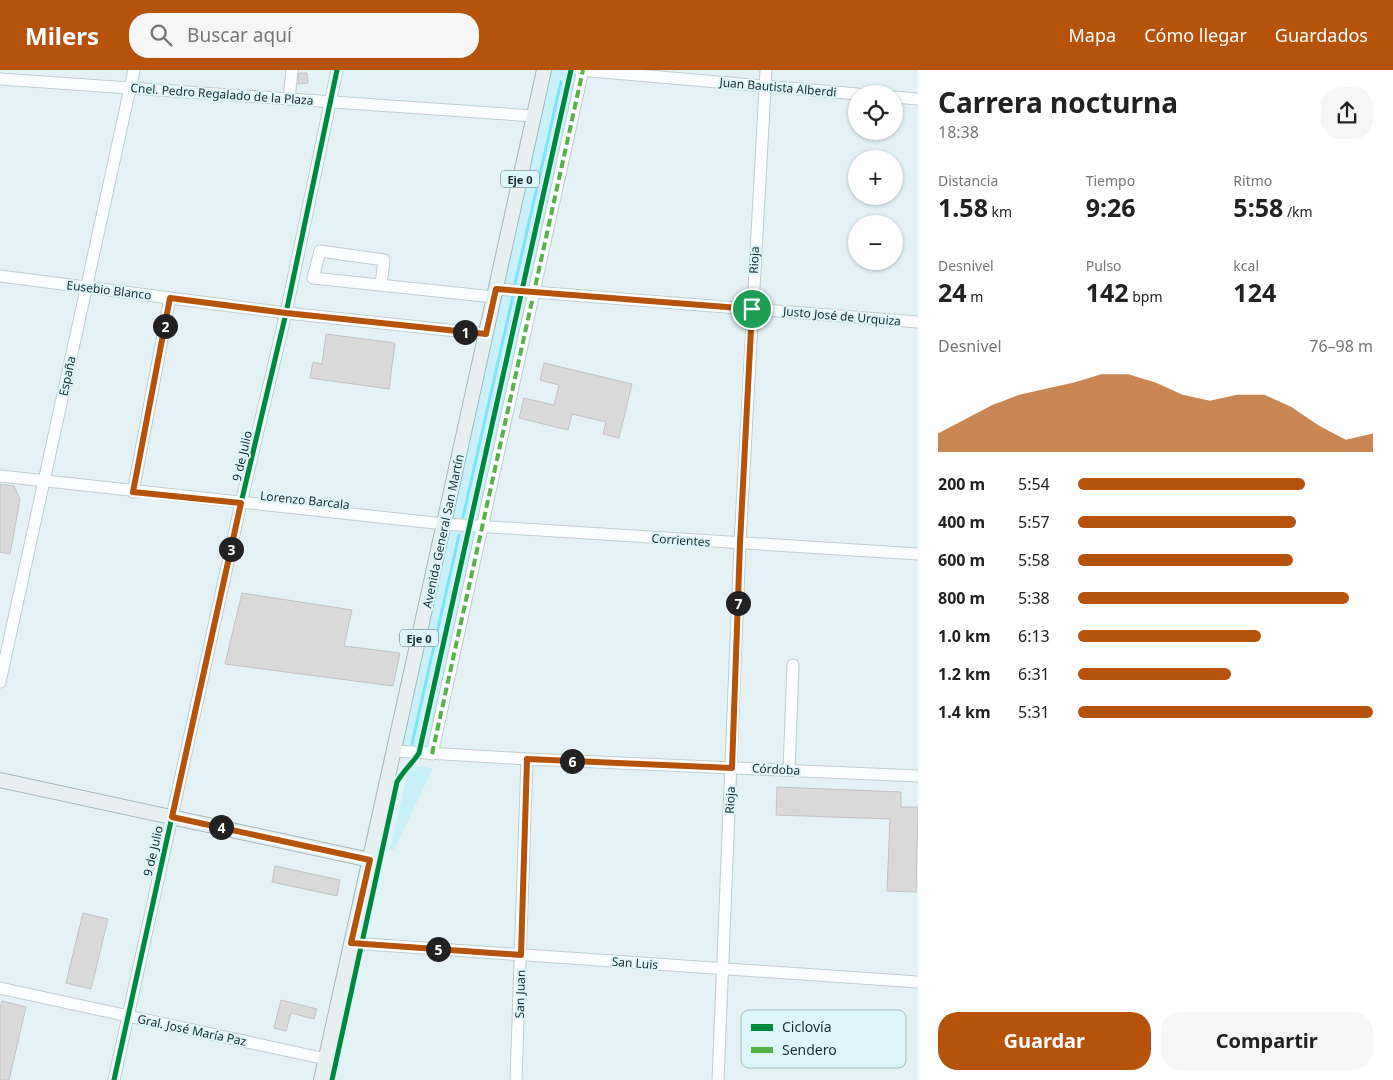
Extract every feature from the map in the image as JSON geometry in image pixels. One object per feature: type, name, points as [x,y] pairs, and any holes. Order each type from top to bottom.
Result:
[{"type":"main road","name":"Avenida General San Martín","points":[[321,1080],[544,70]]},
{"type":"main road","points":[[0,780],[370,860]]},
{"type":"street","name":"España","points":[[0,682],[134,70]]},
{"type":"street","points":[[288,99],[292,70]]},
{"type":"street","name":"9 de Julio","points":[[114,1080],[241,503],[286,313],[337,70]]},
{"type":"street","name":"Juan Bautista Alberdi","points":[[579,70],[848,93]]},
{"type":"street","points":[[432,754],[583,70]]},
{"type":"street","name":"Rioja","points":[[718,1080],[740,543],[766,70]]},
{"type":"street","name":"Cnel. Pedro Regalado de la Plaza","points":[[0,79],[534,116]]},
{"type":"street","points":[[903,98],[918,99]]},
{"type":"street","name":"Justo José de Urquiza","points":[[381,285],[384,260],[320,250],[312,278],[381,285],[495,293],[534,292],[918,322]]},
{"type":"street","name":"Eusebio Blanco","points":[[0,276],[286,313],[486,334]]},
{"type":"street","points":[[133,492],[170,298]]},
{"type":"street","name":"Lorenzo Barcala","points":[[0,476],[133,492],[444,524]]},
{"type":"street","name":"Corrientes","points":[[444,524],[918,554]]},
{"type":"street","points":[[789,770],[793,665]]},
{"type":"street","name":"Córdoba","points":[[394,751],[527,759],[918,776]]},
{"type":"street","name":"San Juan","points":[[516,1080],[527,759]]},
{"type":"street","name":"San Luis","points":[[351,943],[918,982]]},
{"type":"street","name":"Gral. José María Paz","points":[[0,988],[326,1059]]},
{"type":"shaded area","points":[[544,70],[583,70],[432,754],[394,751]]},
{"type":"shaded area","points":[[409,766],[433,768],[394,850],[390,850]]},
{"type":"building","points":[[299,73],[307,73],[308,83],[298,84]]},
{"type":"building","points":[[326,334],[395,343],[389,389],[310,378],[313,362],[322,364]]},
{"type":"building","points":[[544,363],[632,384],[619,438],[603,434],[606,422],[572,414],[568,430],[519,418],[524,398],[554,405],[559,385],[540,380]]},
{"type":"building","points":[[0,484],[14,486],[20,499],[10,554],[0,552]]},
{"type":"building","points":[[242,593],[352,610],[344,646],[400,653],[393,686],[225,664]]},
{"type":"building","points":[[777,787],[901,792],[901,807],[918,807],[916,892],[887,891],[890,819],[776,815]]},
{"type":"building","points":[[275,866],[340,880],[337,896],[272,882]]},
{"type":"building","points":[[83,913],[108,919],[91,989],[66,983]]},
{"type":"building","points":[[281,1000],[317,1009],[314,1019],[291,1013],[286,1031],[274,1028]]},
{"type":"building","points":[[2,1001],[26,1007],[9,1080],[0,1080],[0,1008]]},
{"type":"waterway","points":[[515,284],[561,82]]},
{"type":"waterway","points":[[463,517],[513,296]]},
{"type":"waterway","points":[[412,744],[459,535]]},
{"type":"marked path","points":[[432,754],[583,70]]},
{"type":"marked path","points":[[133,492],[170,298]]},
{"type":"cycle path","points":[[114,1080],[241,503],[286,313],[337,70]]},
{"type":"cycle path","points":[[332,1080],[397,782],[419,753],[571,70]]},
{"type":"route","points":[[496,289],[752,309],[740,543],[732,768],[527,759],[521,955],[351,943],[370,860],[172,817],[241,503],[133,492],[170,298],[286,313],[486,334],[496,289]]}]
